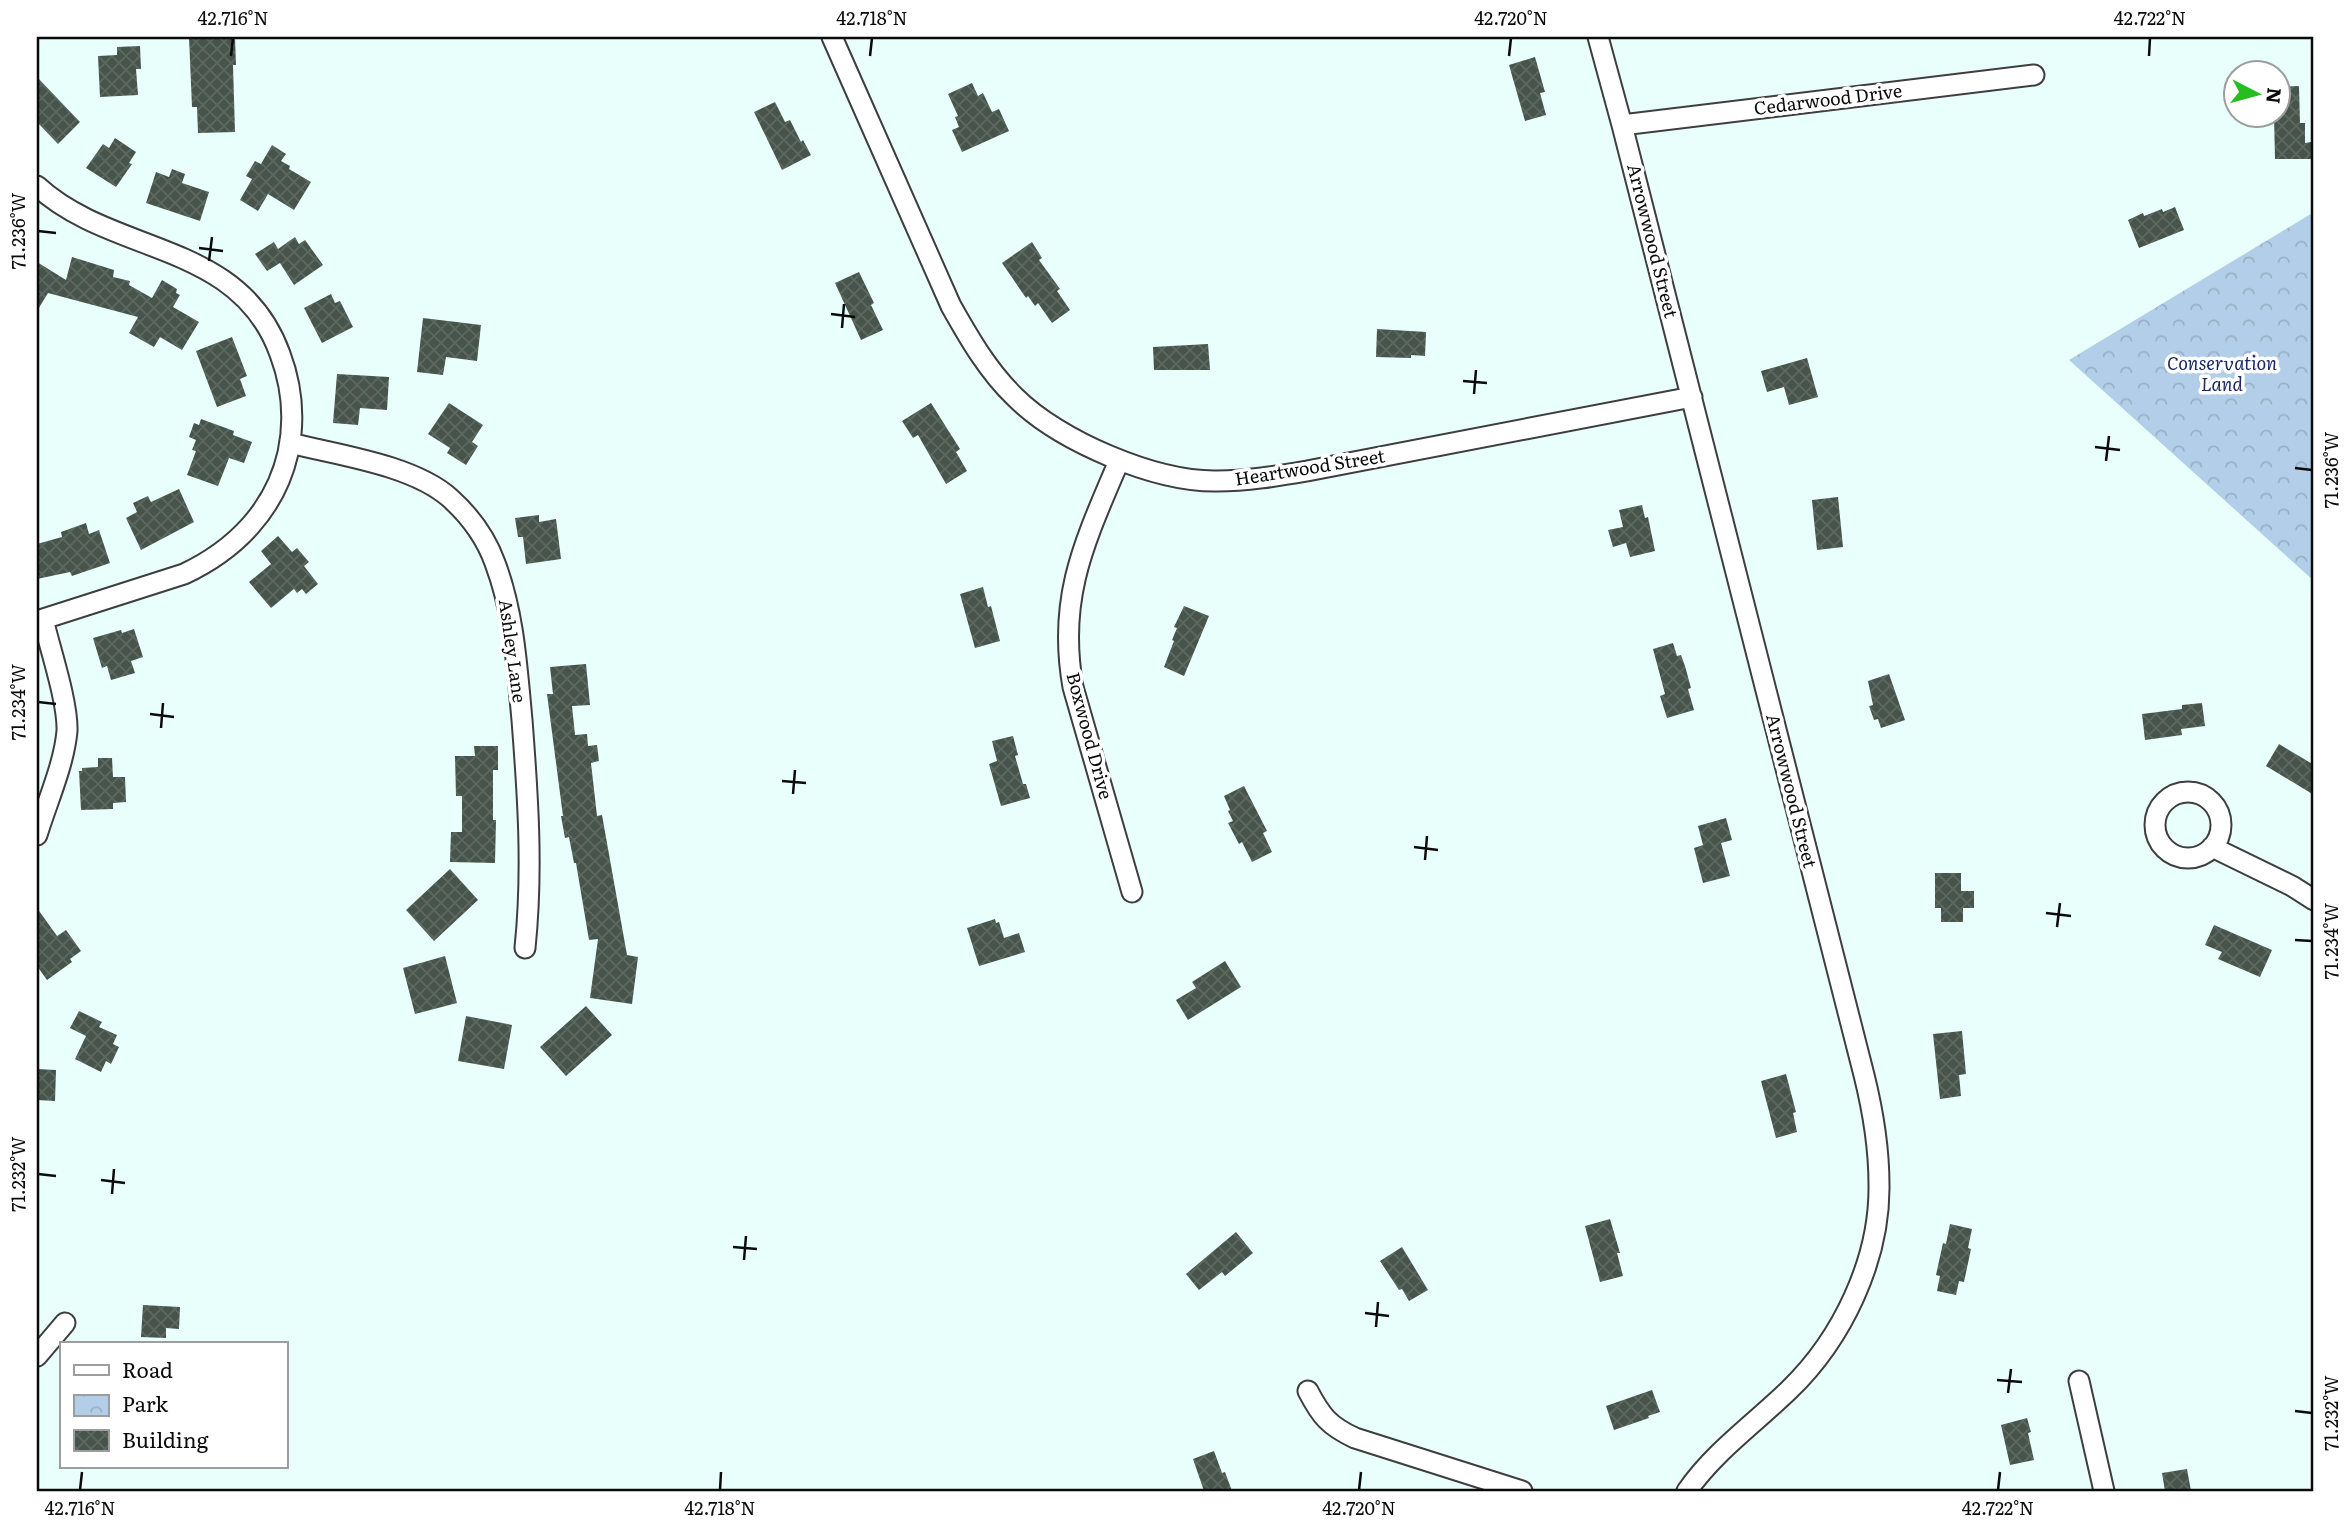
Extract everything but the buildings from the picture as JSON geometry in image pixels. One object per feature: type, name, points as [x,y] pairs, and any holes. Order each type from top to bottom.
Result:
[{"type":"street","name":"Heartwood Street","points":[[832,37],[951,306],[978,351],[1016,398],[1070,436],[1119,461],[1159,474],[1215,482],[1245,480],[1307,471],[1692,397]]},
{"type":"street","name":"Arrowwood Street","points":[[1598,37],[1873,1114],[1880,1188],[1867,1262],[1854,1298],[1837,1330],[1791,1389],[1726,1445],[1687,1491]]},
{"type":"street","name":"Cedarwood Drive","points":[[1622,125],[2034,75]]},
{"type":"street","points":[[37,186],[73,214],[199,264],[246,299],[269,330],[285,366],[292,404],[290,443],[271,499],[248,530],[218,556],[184,574],[40,620],[65,711],[67,728],[61,760],[37,835]]},
{"type":"street","name":"Ashley Lane","points":[[290,443],[363,460],[420,480],[449,497],[478,528],[495,561],[508,605],[516,655],[527,782],[530,898],[525,948]]},
{"type":"street","name":"Boxwood Drive","points":[[1119,461],[1084,542],[1076,570],[1070,598],[1068,658],[1073,687],[1132,892]]},
{"type":"street","points":[[2212,848],[2292,886],[2314,900]]},
{"type":"street","points":[[37,1356],[65,1323]]},
{"type":"street","points":[[2079,1381],[2104,1491]]},
{"type":"street","points":[[1308,1391],[1320,1415],[1337,1429],[1355,1438],[1522,1491]]},
{"type":"green space","name":"Conservation Land","points":[[2314,212],[2314,581],[2069,360]]}]
